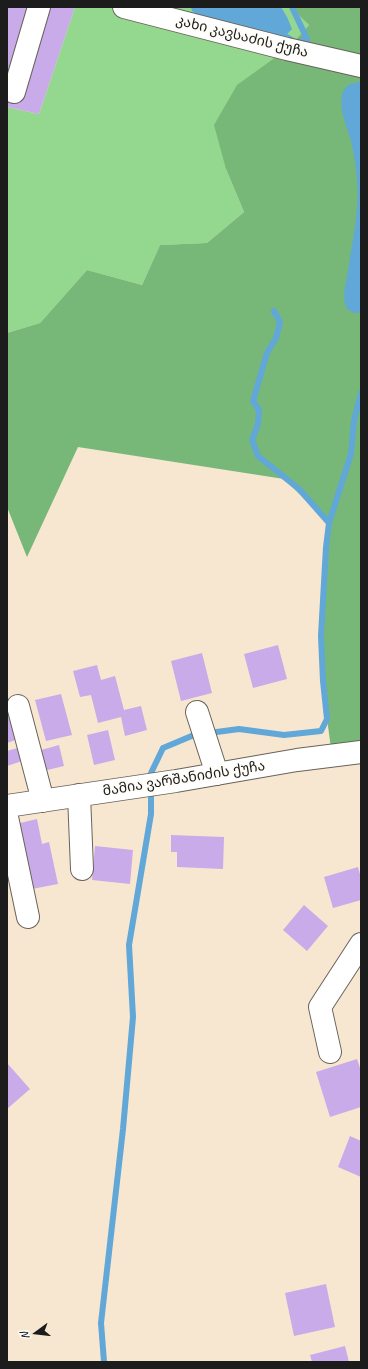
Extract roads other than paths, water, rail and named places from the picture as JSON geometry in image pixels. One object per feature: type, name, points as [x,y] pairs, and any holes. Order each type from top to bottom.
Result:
[{"type":"street","points":[[14,92],[40,7]]},
{"type":"street","name":"კახი კავსაძის ქუჩა","points":[[124,7],[287,49],[361,66]]},
{"type":"street","points":[[18,706],[43,801]]},
{"type":"street","points":[[199,716],[218,774]]},
{"type":"street","name":"მამია ვარშანიძის ქუჩა","points":[[7,806],[176,781],[297,760],[361,752]]},
{"type":"street","points":[[79,795],[82,869]]},
{"type":"street","points":[[7,817],[28,917]]},
{"type":"street","points":[[330,1052],[320,1007],[361,944]]},
{"type":"water","points":[[191,7],[281,7],[292,29],[285,36],[280,37],[198,15],[192,11]]},
{"type":"water","points":[[361,82],[361,313],[354,313],[347,309],[344,295],[357,214],[358,191],[355,160],[341,103],[342,95],[345,89],[350,84]]},
{"type":"waterway","points":[[279,32],[296,43],[307,39],[292,7]]},
{"type":"waterway","points":[[274,311],[280,322],[276,338],[267,353],[253,401],[259,410],[258,424],[252,440],[258,456],[299,489],[329,523]]},
{"type":"waterway","points":[[104,1362],[101,1323],[123,1129],[133,1017],[129,945],[151,814],[151,773],[163,748],[194,735],[239,729],[284,735],[321,731],[327,719],[323,681],[321,636],[326,547],[329,523],[351,454],[354,421],[361,393]]}]
